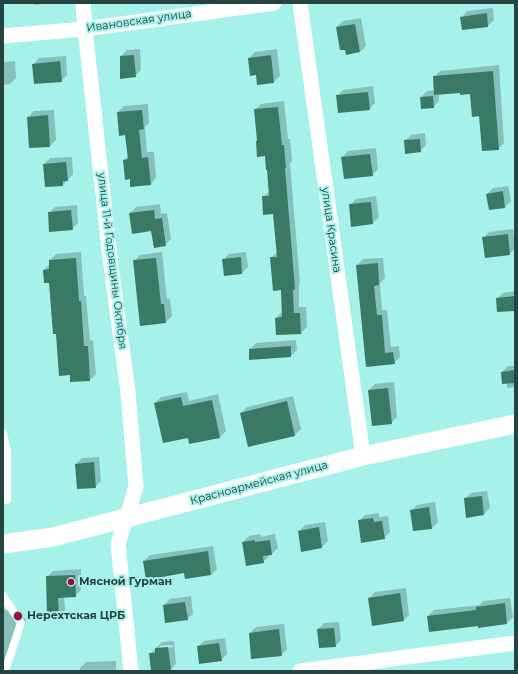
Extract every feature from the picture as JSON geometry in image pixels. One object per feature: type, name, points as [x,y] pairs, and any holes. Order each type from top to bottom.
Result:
[{"type":"street","name":"улица 11-й Годовщины Октября","points":[[83,3],[110,258],[129,400],[136,486],[118,544],[131,671]]},
{"type":"street","name":"Ивановская улица","points":[[3,36],[85,29],[274,3]]},
{"type":"street","name":"улица Красина","points":[[300,3],[363,456]]},
{"type":"street","name":"Красноармейская улица","points":[[3,544],[53,537],[363,456],[515,424]]},
{"type":"street","points":[[300,671],[515,643]]},
{"type":"lane","points":[[3,433],[7,451],[7,500]]},
{"type":"lane","points":[[3,596],[21,623],[5,671]]},
{"type":"building","points":[[487,13],[488,27],[462,30],[460,17]]},
{"type":"building","points":[[355,24],[360,52],[346,55],[345,50],[340,50],[336,27]]},
{"type":"building","points":[[134,55],[136,77],[120,79],[120,56]]},
{"type":"building","points":[[271,55],[274,83],[257,85],[256,75],[250,76],[248,58]]},
{"type":"building","points":[[60,61],[62,82],[34,84],[32,64]]},
{"type":"building","points":[[493,71],[499,150],[482,151],[479,116],[472,117],[470,94],[460,95],[460,93],[434,95],[433,76]]},
{"type":"building","points":[[368,92],[370,110],[338,113],[336,95]]},
{"type":"building","points":[[433,96],[434,108],[421,109],[420,97]]},
{"type":"building","points":[[278,107],[286,168],[295,289],[293,290],[294,313],[300,313],[301,334],[276,335],[275,318],[282,317],[281,290],[273,291],[270,257],[277,257],[273,214],[263,215],[262,196],[269,196],[267,170],[265,156],[257,157],[254,109]]},
{"type":"building","points":[[142,110],[144,129],[139,130],[142,158],[148,157],[151,185],[130,187],[130,179],[125,180],[123,160],[128,159],[125,135],[119,136],[117,112]]},
{"type":"building","points":[[48,115],[50,147],[29,148],[27,117]]},
{"type":"building","points":[[420,139],[421,152],[405,154],[404,140]]},
{"type":"building","points":[[370,154],[373,176],[344,179],[341,157]]},
{"type":"building","points":[[66,162],[68,181],[63,181],[63,186],[45,187],[43,164]]},
{"type":"building","points":[[503,191],[505,208],[489,210],[486,194]]},
{"type":"building","points":[[371,202],[373,224],[351,227],[349,204]]},
{"type":"building","points":[[71,210],[73,230],[49,232],[48,212]]},
{"type":"building","points":[[154,210],[155,219],[162,218],[166,246],[154,248],[151,231],[132,234],[129,213]]},
{"type":"building","points":[[508,234],[510,255],[485,258],[482,237]]},
{"type":"building","points":[[241,257],[242,274],[224,276],[222,259]]},
{"type":"building","points":[[76,258],[84,346],[88,346],[90,381],[70,382],[70,375],[59,376],[56,334],[53,334],[49,283],[44,283],[43,270],[49,269],[49,260]]},
{"type":"building","points":[[156,258],[161,304],[164,304],[166,323],[140,326],[133,260]]},
{"type":"building","points":[[378,263],[379,285],[374,286],[377,315],[382,315],[385,353],[393,352],[395,364],[366,367],[356,265]]},
{"type":"building","points":[[515,296],[515,311],[497,312],[496,298]]},
{"type":"building","points":[[291,346],[291,357],[249,360],[249,349]]},
{"type":"building","points":[[515,370],[515,383],[502,384],[501,372]]},
{"type":"building","points":[[388,388],[392,424],[372,426],[368,390]]},
{"type":"building","points":[[181,397],[183,406],[212,400],[220,438],[189,444],[188,438],[163,443],[154,403]]},
{"type":"building","points":[[287,401],[295,436],[248,447],[240,413]]},
{"type":"building","points":[[94,462],[96,488],[77,489],[75,464]]},
{"type":"building","points":[[482,496],[484,515],[466,518],[464,498]]},
{"type":"building","points":[[429,507],[432,529],[413,531],[410,510]]},
{"type":"building","points":[[373,518],[374,522],[382,521],[385,539],[361,543],[358,520]]},
{"type":"building","points":[[319,527],[322,548],[301,552],[298,531]]},
{"type":"building","points":[[255,540],[255,542],[270,540],[272,555],[263,556],[264,563],[246,566],[242,542]]},
{"type":"building","points":[[208,551],[211,575],[185,579],[184,573],[146,580],[143,561]]},
{"type":"building","points":[[75,575],[76,597],[58,598],[59,617],[47,617],[46,576]]},
{"type":"building","points":[[400,593],[404,621],[372,626],[368,598]]},
{"type":"building","points":[[185,602],[188,620],[165,623],[163,605]]},
{"type":"building","points":[[505,603],[507,624],[429,632],[427,616],[476,610],[476,607]]},
{"type":"building","points":[[334,628],[336,647],[319,648],[317,629]]},
{"type":"building","points":[[279,629],[282,656],[251,659],[249,633]]},
{"type":"building","points":[[219,643],[222,661],[199,664],[197,646]]},
{"type":"building","points":[[168,647],[171,670],[151,671],[149,653],[155,653],[155,648]]},
{"type":"place","name":"Мясной Гурман","points":[[71,582]]},
{"type":"place","name":"Нерехтская ЦРБ","points":[[18,616]]}]
